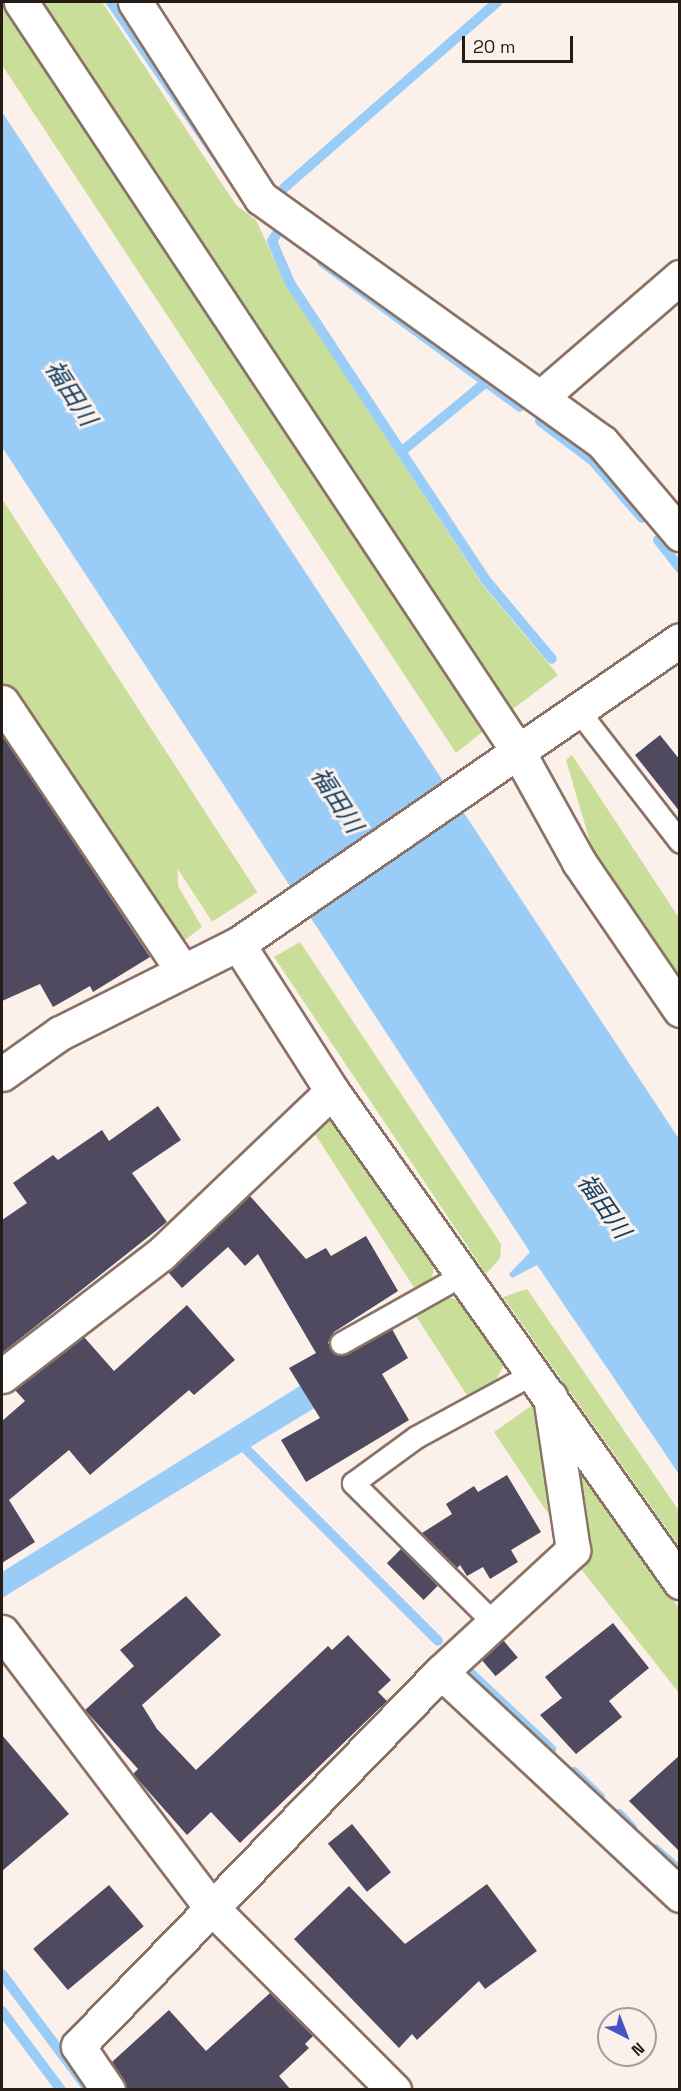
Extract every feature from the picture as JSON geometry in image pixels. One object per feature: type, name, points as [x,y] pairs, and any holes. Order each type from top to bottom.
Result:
[{"type":"street","points":[[21,2],[504,758],[579,862],[680,1010]]},
{"type":"street","points":[[135,2],[261,198],[602,442],[680,534]]},
{"type":"street","points":[[541,397],[680,277]]},
{"type":"street","points":[[2,1074],[60,1033],[238,944],[504,758],[680,640]]},
{"type":"street","points":[[2,702],[183,971]]},
{"type":"street","points":[[238,944],[332,1090],[680,1582]]},
{"type":"street","points":[[2,1376],[161,1254],[332,1090]]},
{"type":"street","points":[[108,2090],[78,2046],[441,1672],[573,1550],[542,1385]]},
{"type":"street","points":[[2,1632],[212,1907],[394,2090]]},
{"type":"street","points":[[441,1672],[680,1895]]},
{"type":"lane","points":[[577,709],[680,842]]},
{"type":"lane","points":[[341,1343],[464,1274]]},
{"type":"lane","points":[[494,1623],[353,1483],[416,1437],[542,1385]]},
{"type":"green space","points":[[2,2],[486,729],[456,753],[2,65]]},
{"type":"green space","points":[[38,2],[102,2],[236,205],[256,220],[287,287],[482,584],[558,675],[509,712]]},
{"type":"green space","points":[[2,499],[257,892],[212,922],[2,598]]},
{"type":"green space","points":[[2,591],[177,850],[178,886],[202,927],[181,943],[2,682]]},
{"type":"green space","points":[[572,755],[679,918],[679,983],[594,855],[566,760]]},
{"type":"green space","points":[[300,942],[501,1244],[500,1258],[486,1274],[274,957]]},
{"type":"green space","points":[[332,1106],[436,1257],[432,1278],[415,1289],[311,1128]]},
{"type":"green space","points":[[527,1289],[679,1511],[679,1546],[503,1297]]},
{"type":"green space","points":[[447,1297],[463,1301],[505,1363],[495,1382],[468,1397],[414,1313]]},
{"type":"green space","points":[[534,1404],[559,1530],[494,1432]]},
{"type":"green space","points":[[570,1458],[679,1608],[679,1693],[570,1555]]},
{"type":"water","name":"福田川","points":[[2,112],[679,1139],[679,1474],[537,1265],[512,1278],[509,1274],[530,1252],[2,447]]},
{"type":"water","points":[[330,1367],[344,1390],[2,1598],[2,1572]]},
{"type":"building","points":[[2,735],[150,957],[93,992],[90,986],[53,1007],[40,984],[2,1001]]},
{"type":"building","points":[[660,735],[680,760],[680,812],[635,755]]},
{"type":"building","points":[[158,1106],[181,1140],[132,1173],[167,1222],[2,1353],[2,1220],[27,1203],[13,1183],[53,1155],[58,1160],[102,1130],[109,1141]]},
{"type":"building","points":[[250,1196],[306,1259],[326,1248],[331,1256],[366,1236],[398,1291],[334,1332],[328,1343],[341,1356],[392,1329],[408,1358],[382,1374],[409,1420],[306,1482],[281,1440],[320,1418],[289,1368],[316,1353],[258,1254],[245,1266],[228,1247],[182,1288],[168,1272]]},
{"type":"building","points":[[187,1305],[235,1360],[194,1395],[189,1390],[90,1475],[69,1450],[9,1500],[35,1542],[2,1563],[2,1421],[25,1401],[15,1390],[84,1337],[114,1371]]},
{"type":"building","points":[[507,1475],[541,1532],[511,1550],[518,1562],[490,1579],[483,1567],[467,1576],[460,1565],[457,1568],[422,1533],[452,1514],[446,1504],[474,1486],[478,1492]]},
{"type":"building","points":[[401,1549],[438,1586],[424,1600],[387,1563]]},
{"type":"building","points":[[186,1596],[221,1635],[142,1705],[157,1729],[196,1770],[328,1646],[332,1650],[348,1635],[391,1680],[378,1692],[387,1701],[240,1843],[211,1812],[187,1835],[133,1774],[138,1769],[85,1710],[134,1666],[120,1650]]},
{"type":"building","points":[[613,1623],[649,1668],[609,1701],[622,1717],[576,1754],[540,1715],[562,1698],[545,1677]]},
{"type":"building","points":[[503,1640],[518,1658],[496,1676],[481,1659]]},
{"type":"building","points":[[2,1735],[69,1814],[2,1871]]},
{"type":"building","points":[[680,1755],[680,1852],[629,1801]]},
{"type":"building","points":[[352,1824],[391,1872],[367,1892],[328,1844]]},
{"type":"building","points":[[487,1884],[537,1951],[485,1989],[479,1981],[417,2040],[412,2034],[399,2048],[294,1939],[349,1886],[405,1944]]},
{"type":"building","points":[[109,1885],[144,1926],[68,1990],[33,1949]]},
{"type":"building","points":[[270,1993],[313,2036],[305,2044],[309,2048],[279,2076],[291,2090],[127,2090],[112,2062],[169,2010],[206,2051]]},
{"type":"waterway","points":[[111,2],[254,211]]},
{"type":"waterway","points":[[284,188],[497,2]]},
{"type":"waterway","points":[[279,230],[272,241],[290,283],[485,579],[552,659]]},
{"type":"waterway","points":[[322,262],[520,407]]},
{"type":"waterway","points":[[401,452],[486,382]]},
{"type":"waterway","points":[[540,421],[593,461],[642,518]]},
{"type":"waterway","points":[[658,540],[680,568]]},
{"type":"waterway","points":[[237,1440],[438,1641]]},
{"type":"waterway","points":[[464,1667],[551,1749]]},
{"type":"waterway","points":[[574,1772],[600,1797]]},
{"type":"waterway","points":[[619,1814],[632,1828]]},
{"type":"waterway","points":[[655,1849],[680,1871]]},
{"type":"waterway","points":[[2,1974],[88,2089]]},
{"type":"waterway","points":[[2,2011],[61,2090]]}]
